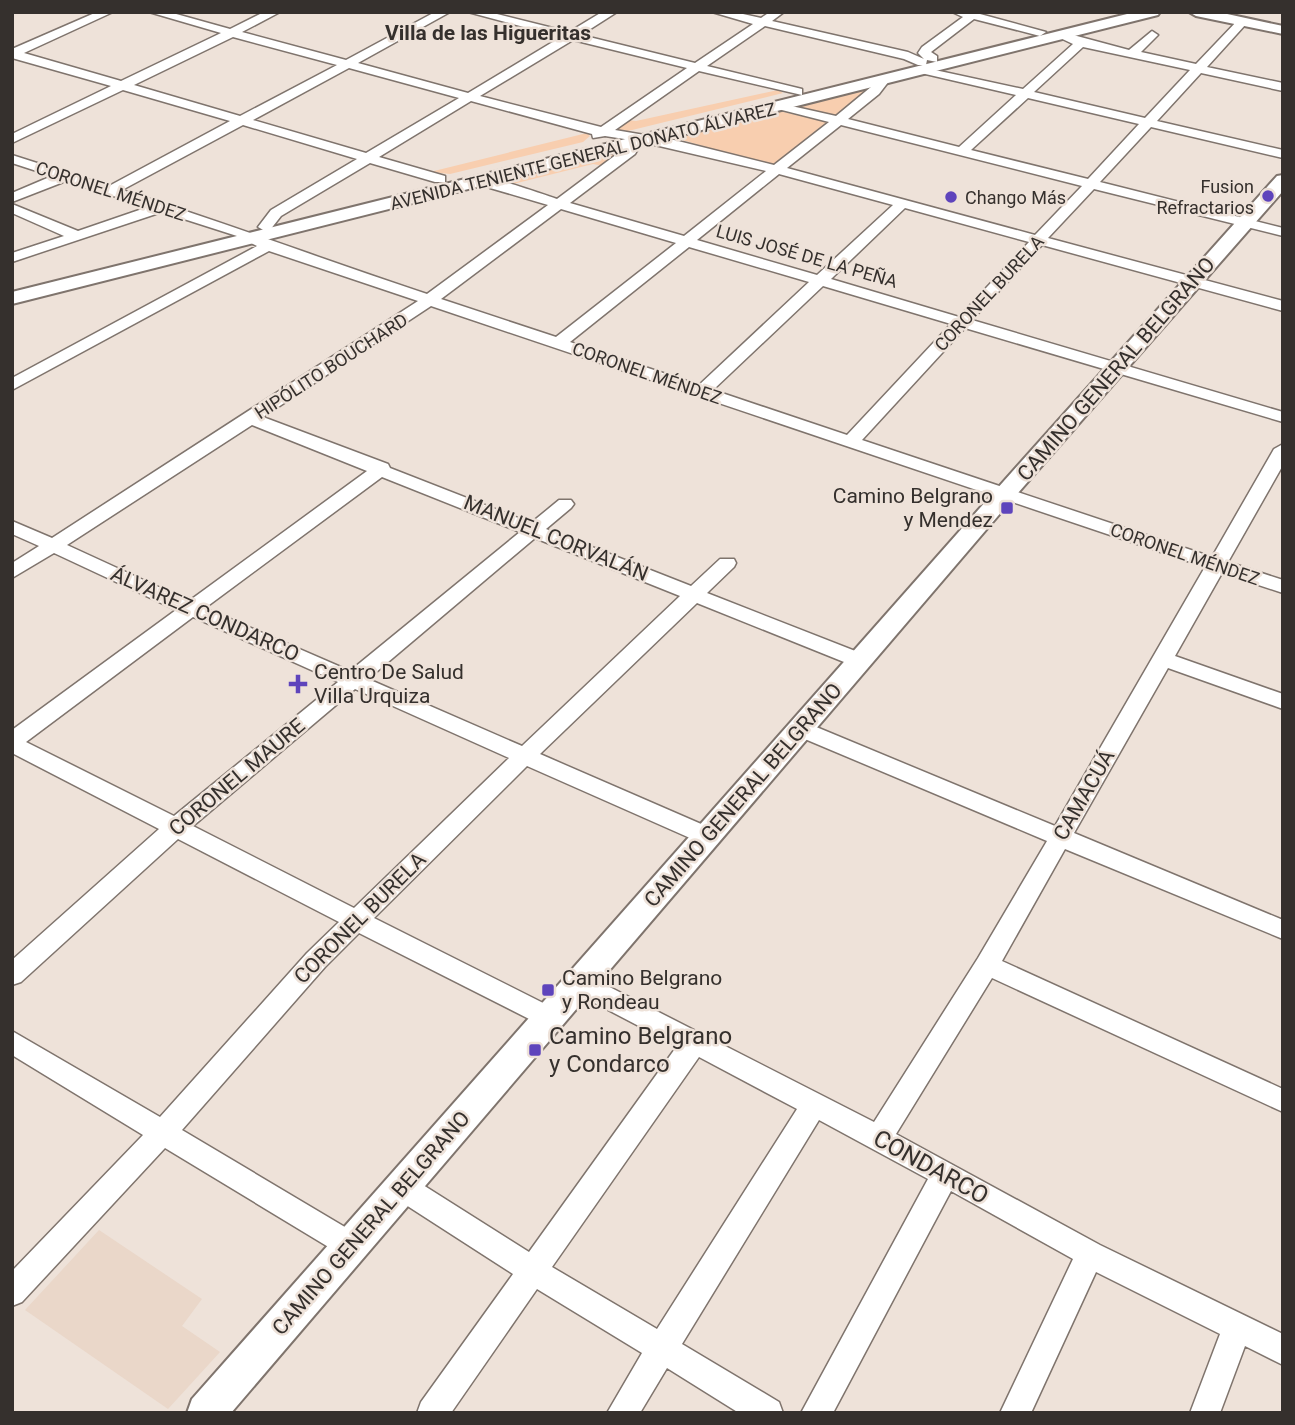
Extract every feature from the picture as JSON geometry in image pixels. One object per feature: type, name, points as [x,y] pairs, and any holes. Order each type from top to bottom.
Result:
[{"type":"main road","name":"AVENIDA TENIENTE GENERAL DONATO ÁLVAREZ","points":[[12,298],[486,179],[798,92],[1119,12]]},
{"type":"main road","name":"AVENIDA TENIENTE GENERAL DONATO ÁLVAREZ","points":[[12,289],[258,236],[440,179],[586,144],[636,139],[883,81],[923,60],[1062,36],[1153,12]]},
{"type":"main road","points":[[1196,12],[1283,30]]},
{"type":"main road","name":"CAMINO GENERAL BELGRANO","points":[[206,1413],[1005,494],[1283,180]]},
{"type":"street","points":[[13,54],[107,12]]},
{"type":"street","points":[[155,12],[602,132],[775,169],[1283,306]]},
{"type":"street","points":[[12,139],[274,12]]},
{"type":"street","points":[[110,191],[444,12]]},
{"type":"street","points":[[474,12],[798,92]]},
{"type":"street","points":[[12,385],[258,236],[276,213],[611,12]]},
{"type":"street","points":[[718,12],[923,60],[1025,94],[1283,154]]},
{"type":"street","points":[[586,144],[778,12]]},
{"type":"street","points":[[958,12],[1040,32]]},
{"type":"street","points":[[923,60],[974,14]]},
{"type":"street","name":"CORONEL BURELA","points":[[852,441],[1242,22]]},
{"type":"street","points":[[1132,54],[1152,35]]},
{"type":"street","points":[[1062,36],[1081,43],[1283,87]]},
{"type":"street","points":[[1147,58],[1164,42]]},
{"type":"street","points":[[961,152],[1081,43]]},
{"type":"street","points":[[13,54],[440,179]]},
{"type":"street","points":[[559,343],[838,121],[875,91],[883,81]]},
{"type":"street","points":[[782,106],[1283,232]]},
{"type":"street","name":"HIPÓLITO BOUCHARD","points":[[12,572],[430,300],[630,151],[636,139]]},
{"type":"street","name":"CORONEL MÉNDEZ","points":[[12,159],[160,208],[258,236],[430,300],[1283,587]]},
{"type":"street","points":[[12,198],[65,177]]},
{"type":"street","name":"LUIS JOSÉ DE LA PEÑA","points":[[486,179],[560,204],[1283,417]]},
{"type":"street","points":[[701,392],[902,204]]},
{"type":"street","points":[[12,208],[79,237]]},
{"type":"street","points":[[12,258],[160,208]]},
{"type":"street","name":"MANUEL CORVALÁN","points":[[250,418],[382,468],[861,660]]},
{"type":"street","name":"CAMACUÁ","points":[[879,1138],[987,965],[1283,449]]},
{"type":"street","points":[[382,468],[12,742],[356,922],[550,1018]]},
{"type":"street","name":"CORONEL MAURE","points":[[12,975],[176,827],[565,504]]},
{"type":"street","name":"ÁLVAREZ CONDARCO","points":[[12,527],[193,610],[707,836]]},
{"type":"street","name":"CORONEL BURELA","points":[[12,1292],[162,1133],[316,960],[524,756],[727,563]]},
{"type":"street","points":[[1164,659],[1283,702]]},
{"type":"street","points":[[801,729],[1283,930]]},
{"type":"street","points":[[987,965],[1283,1101]]},
{"type":"street","name":"CONDARCO","points":[[579,983],[879,1138],[1090,1254],[1282,1347]]},
{"type":"street","points":[[12,1042],[350,1245]]},
{"type":"street","points":[[432,1413],[694,1043]]},
{"type":"street","points":[[622,1413],[814,1105]]},
{"type":"street","points":[[816,1413],[945,1175]]},
{"type":"street","points":[[402,1187],[532,1270],[768,1413]]},
{"type":"street","points":[[1015,1413],[1090,1254]]},
{"type":"street","points":[[1205,1413],[1237,1327]]},
{"type":"shaded area","points":[[1136,12],[645,136],[643,133]]},
{"type":"shaded area","points":[[863,89],[870,91],[834,117],[799,107]]},
{"type":"shaded area","points":[[778,90],[783,93],[624,132],[612,130],[625,120],[636,121]]},
{"type":"shaded area","points":[[779,111],[827,122],[776,163],[767,165],[679,139],[684,135]]},
{"type":"shaded area","points":[[587,133],[590,136],[583,142],[450,174],[430,172]]},
{"type":"shaded area","points":[[608,153],[617,155],[604,166],[593,164],[509,185],[501,181]]},
{"type":"shaded area","points":[[99,1230],[202,1299],[182,1326],[220,1352],[168,1409],[25,1310]]},
{"type":"place","name":"Fusion Refractarios","points":[[1268,196]]},
{"type":"place","name":"Chango Más","points":[[951,197]]},
{"type":"place","name":"Camino Belgrano y Mendez","points":[[1007,508]]},
{"type":"place","name":"Centro De Salud Villa Urquiza","points":[[298,684]]},
{"type":"place","name":"Camino Belgrano y Rondeau","points":[[548,990]]},
{"type":"place","name":"Camino Belgrano y Condarco","points":[[535,1050]]},
{"type":"district","name":"Villa de las Higueritas","points":[[488,33]]}]
